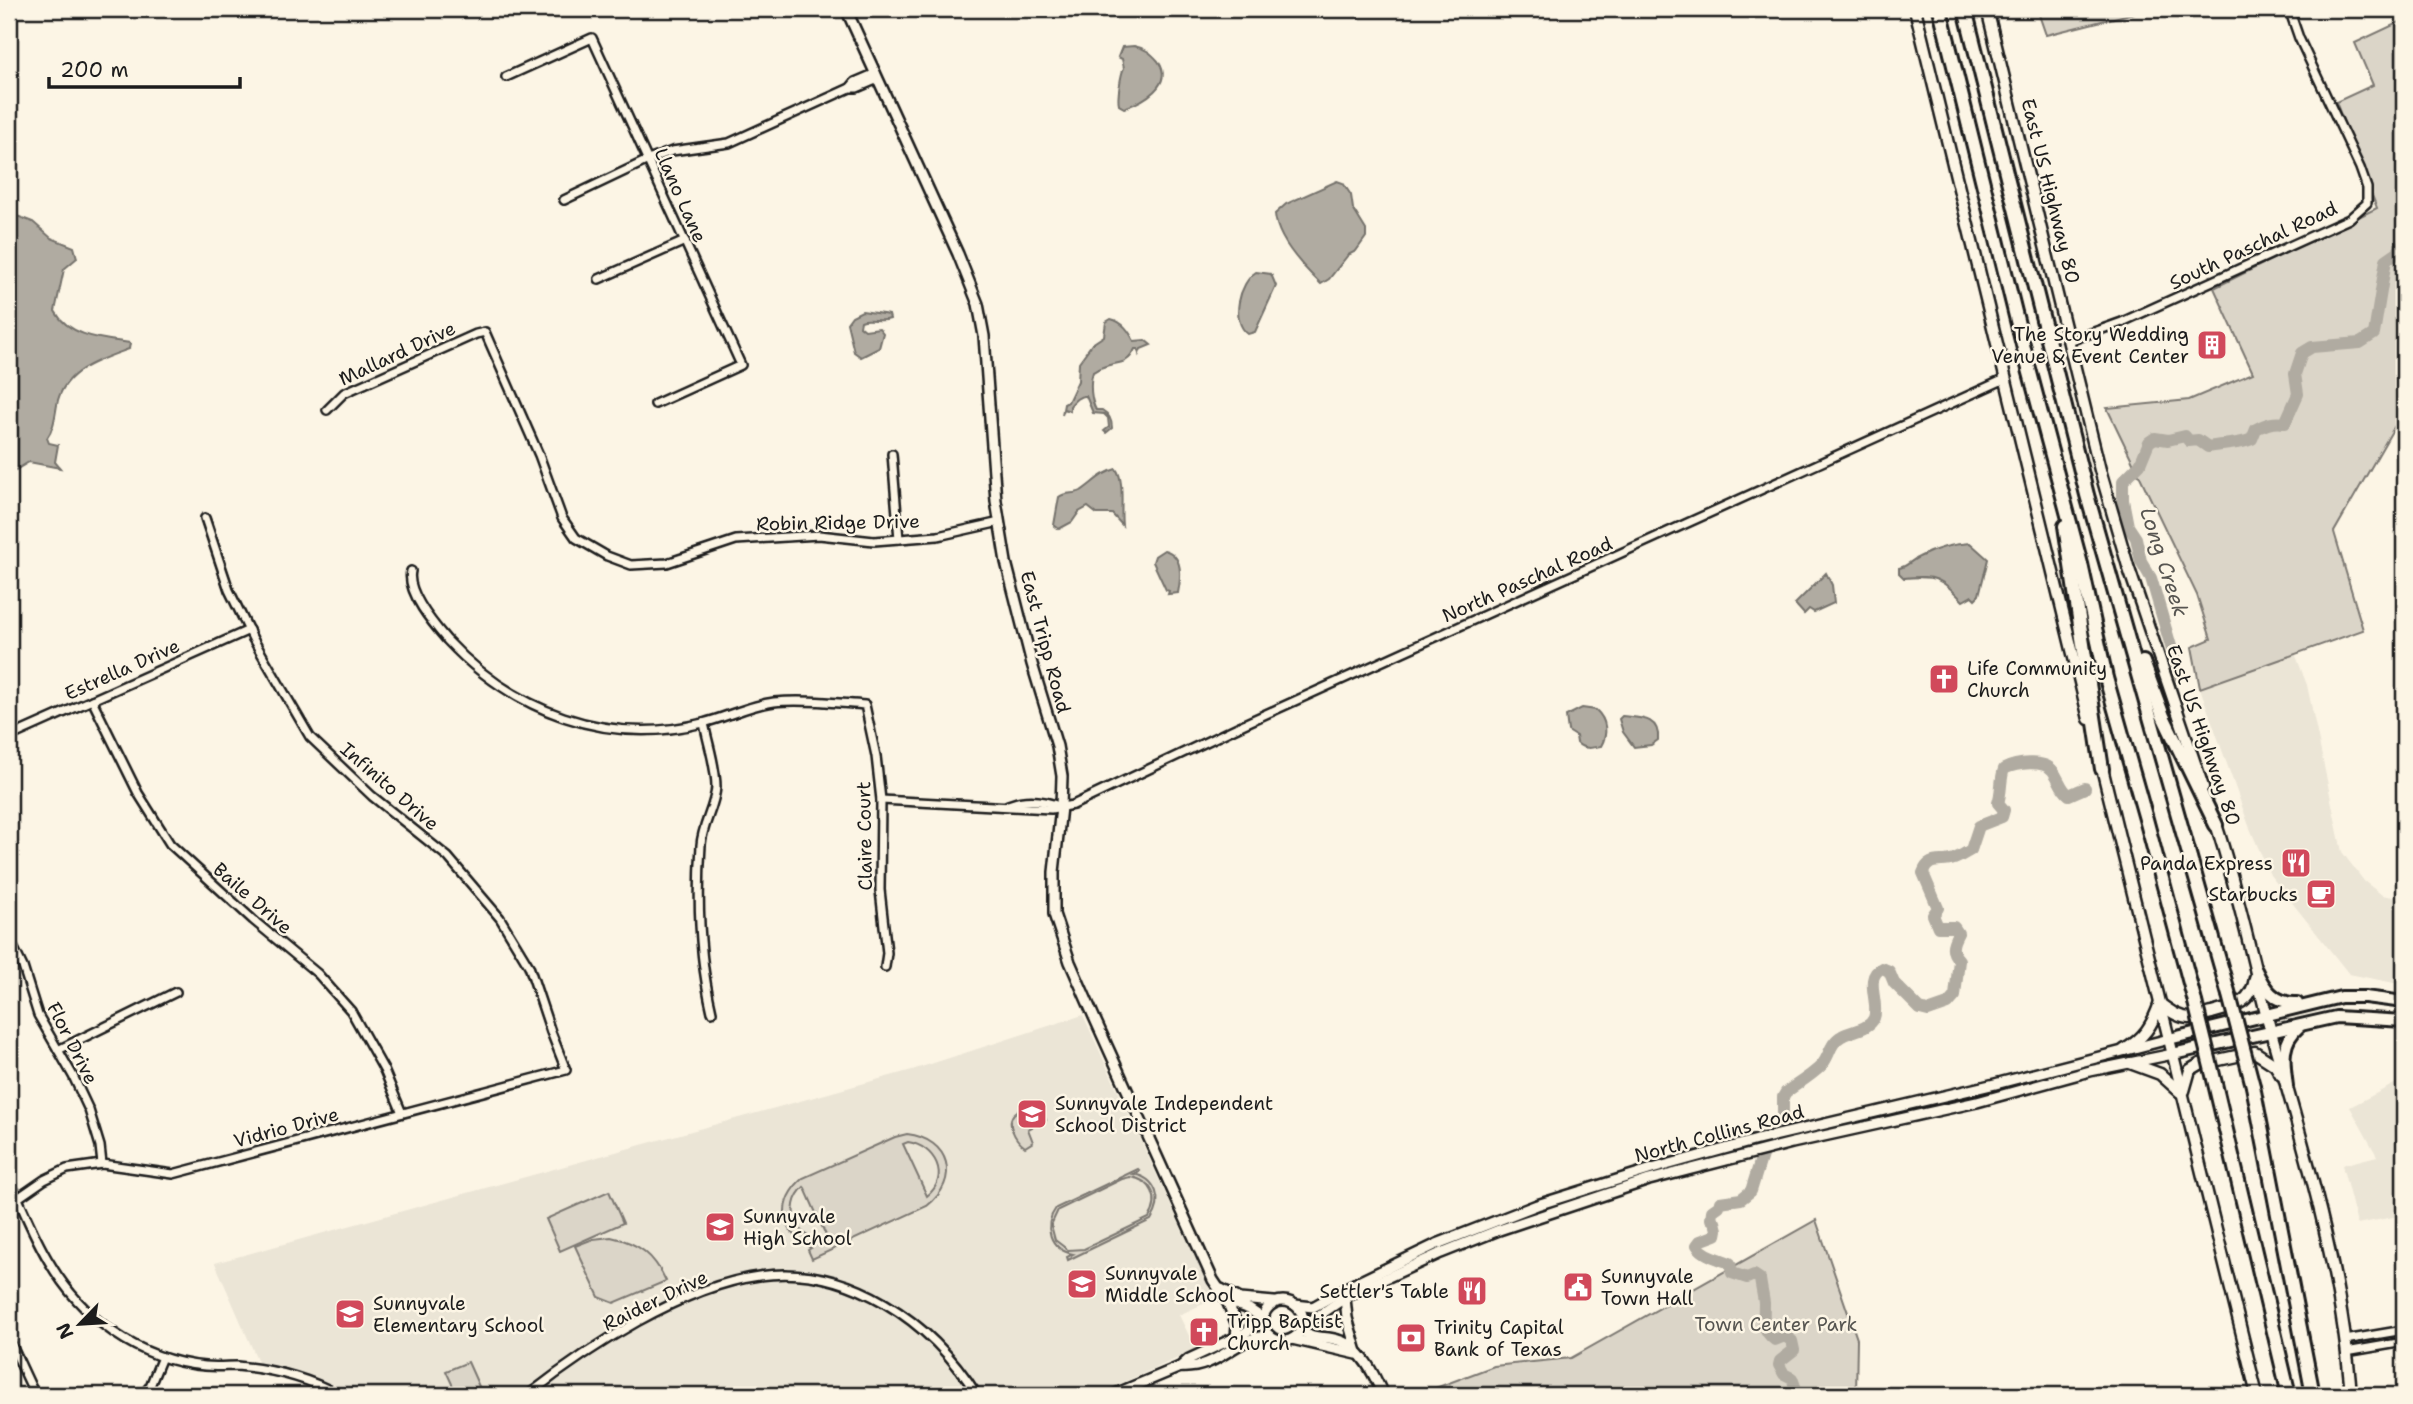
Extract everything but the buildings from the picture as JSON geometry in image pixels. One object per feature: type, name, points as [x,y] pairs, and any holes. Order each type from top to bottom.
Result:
[{"type":"highway","points":[[1940,9],[2081,564],[2106,678],[2195,1002],[2289,1395]]},
{"type":"highway","points":[[1965,9],[2087,495],[2253,1086],[2313,1395]]},
{"type":"highway","points":[[2087,495],[2163,716],[2216,824]]},
{"type":"highway","points":[[2064,501],[2066,543],[2102,769]]},
{"type":"main road","points":[[1915,9],[2257,1395]]},
{"type":"main road","name":"East US Highway 80","points":[[1987,9],[2100,470],[2175,711],[2216,824],[2242,910],[2271,1031],[2324,1224],[2345,1340],[2351,1395]]},
{"type":"main road","points":[[2160,1003],[2173,1014],[2189,1018],[2235,1006],[2247,999],[2254,988],[2256,970]]},
{"type":"main road","points":[[2256,970],[2263,985],[2274,997],[2291,1003],[2314,1002]]},
{"type":"main road","points":[[2169,1039],[2341,997],[2404,1002]]},
{"type":"main road","points":[[2124,1050],[2146,1034],[2160,1003]]},
{"type":"main road","points":[[2173,1054],[2336,1017],[2404,1021]]},
{"type":"main road","points":[[2287,1086],[2283,1054],[2290,1034],[2301,1025]]},
{"type":"main road","points":[[2183,1095],[2190,1070],[2200,1064],[2255,1052],[2275,1065],[2287,1086]]},
{"type":"main road","points":[[2130,1063],[2161,1074],[2183,1095]]},
{"type":"street","name":"East Tripp Road","points":[[846,9],[958,254],[978,304],[984,336],[993,470],[1006,562],[1057,746],[1062,776],[1054,882],[1055,914],[1059,931],[1094,1017],[1213,1280],[1227,1301]]},
{"type":"street","name":"South Paschal Road","points":[[2069,341],[2122,322],[2349,219],[2367,202],[2367,188],[2360,168],[2299,38],[2289,9]]},
{"type":"street","name":"Llano Lane","points":[[506,77],[592,38],[685,241],[741,365],[655,404]]},
{"type":"street","points":[[564,200],[672,151],[729,143],[850,88],[857,89],[877,76]]},
{"type":"street","points":[[599,279],[685,241]]},
{"type":"street","name":"Robin Ridge Drive","points":[[485,332],[539,455],[562,518],[576,538],[607,556],[631,565],[667,563],[736,540],[819,535],[874,541],[938,536],[1000,522]]},
{"type":"street","name":"Mallard Drive","points":[[327,410],[344,393],[475,334],[485,332]]},
{"type":"street","name":"North Paschal Road","points":[[1061,807],[1084,800],[1253,720],[2005,379]]},
{"type":"street","points":[[892,454],[899,539]]},
{"type":"street","name":"Infinito Drive","points":[[205,518],[229,590],[310,737],[372,796],[448,857],[500,918],[529,966],[566,1070]]},
{"type":"street","points":[[411,571],[410,584],[425,612],[466,660],[504,689],[551,714],[603,728],[654,730],[704,723],[716,788],[701,841],[699,926],[703,973],[712,1013]]},
{"type":"street","name":"Estrella Drive","points":[[9,737],[249,630]]},
{"type":"street","name":"Baile Drive","points":[[92,700],[138,793],[170,844],[253,920],[318,974],[351,1011],[384,1070],[402,1113]]},
{"type":"street","name":"Claire Court","points":[[704,723],[774,702],[865,705],[876,756],[881,800],[880,890],[887,953],[885,967]]},
{"type":"street","points":[[881,800],[1008,805],[1021,800],[1050,802],[1061,807]]},
{"type":"street","name":"Flor Drive","points":[[9,938],[23,967],[38,1015],[74,1076],[89,1110],[100,1146],[102,1164]]},
{"type":"street","points":[[58,1049],[176,992]]},
{"type":"street","name":"North Collins Road","points":[[1295,1305],[1318,1305],[1348,1287],[1457,1242],[1537,1205],[1589,1194],[1725,1154],[1756,1140],[2169,1039]]},
{"type":"street","name":"North Collins Road","points":[[1725,1154],[1740,1155],[1977,1102],[2090,1071],[2173,1054]]},
{"type":"street","name":"Vidrio Drive","points":[[18,1198],[55,1173],[74,1168],[102,1164],[173,1174],[566,1070]]},
{"type":"street","points":[[1919,1101],[1922,1114]]},
{"type":"street","points":[[9,1179],[48,1261],[74,1298],[122,1339],[162,1357],[204,1366],[237,1366],[278,1373],[308,1381],[339,1395]]},
{"type":"street","name":"North Collins Road","points":[[1302,1328],[1345,1298],[1401,1266]]},
{"type":"street","name":"Raider Drive","points":[[528,1395],[576,1360],[669,1307],[715,1286],[760,1275],[831,1281],[860,1290],[889,1306],[907,1317],[947,1353],[977,1395]]},
{"type":"street","points":[[1213,1280],[1223,1291],[1240,1299],[1284,1301],[1295,1305],[1302,1315],[1302,1328],[1292,1339]]},
{"type":"street","points":[[1345,1298],[1347,1319],[1357,1354]]},
{"type":"street","points":[[1227,1301],[1249,1308],[1264,1319]]},
{"type":"street","points":[[1227,1301],[1237,1325],[1236,1338]]},
{"type":"street","points":[[1278,1302],[1268,1309],[1264,1319],[1264,1326],[1270,1336],[1281,1341],[1292,1339],[1357,1354]]},
{"type":"street","points":[[1112,1395],[1180,1367],[1189,1359],[1236,1338],[1264,1319]]},
{"type":"street","points":[[1302,1328],[1311,1335],[1339,1340],[1357,1354],[1376,1379],[1383,1395]]},
{"type":"street","points":[[2345,1340],[2404,1330]]},
{"type":"street","points":[[1180,1367],[1199,1367],[1249,1340],[1270,1336]]},
{"type":"street","points":[[9,1339],[35,1395]]},
{"type":"street","points":[[2346,1352],[2404,1342]]},
{"type":"street","points":[[143,1395],[150,1387],[162,1357]]},
{"type":"shaded area","points":[[1134,46],[1148,51],[1158,61],[1162,78],[1147,97],[1124,108],[1119,102],[1124,68],[1122,59],[1118,57],[1122,47]]},
{"type":"shaded area","points":[[1337,181],[1343,183],[1351,195],[1353,209],[1366,230],[1366,237],[1356,251],[1348,255],[1329,279],[1321,284],[1299,261],[1280,234],[1275,214],[1286,204]]},
{"type":"shaded area","points":[[9,213],[33,222],[51,238],[74,247],[77,258],[64,269],[55,311],[61,320],[88,335],[130,343],[129,349],[97,361],[77,373],[63,389],[47,438],[49,443],[58,445],[55,462],[60,468],[29,462],[9,474]]},
{"type":"shaded area","points":[[1256,272],[1271,274],[1276,286],[1255,332],[1248,334],[1239,320],[1239,302],[1245,284]]},
{"type":"shaded area","points":[[862,311],[889,315],[890,319],[861,321],[860,326],[865,330],[879,328],[883,333],[879,348],[861,357],[854,352],[847,323],[852,316]]},
{"type":"shaded area","points":[[1111,319],[1125,327],[1134,341],[1145,340],[1151,345],[1141,349],[1139,354],[1138,349],[1135,349],[1125,361],[1093,372],[1091,387],[1094,406],[1096,410],[1107,413],[1111,422],[1112,428],[1106,433],[1104,431],[1109,427],[1108,418],[1104,414],[1093,413],[1086,396],[1077,399],[1070,406],[1070,411],[1064,409],[1062,415],[1064,404],[1068,402],[1078,381],[1079,362],[1092,344],[1104,336],[1106,322]]},
{"type":"shaded area","points":[[1116,469],[1121,487],[1122,525],[1112,514],[1097,514],[1088,507],[1079,512],[1072,522],[1059,529],[1054,525],[1059,497],[1081,491]]},
{"type":"shaded area","points":[[1970,543],[1988,559],[1979,595],[1975,599],[1972,596],[1963,601],[1937,580],[1924,577],[1904,578],[1899,573],[1899,568],[1925,554],[1944,547]]},
{"type":"shaded area","points":[[1164,550],[1175,557],[1180,568],[1178,593],[1168,594],[1169,591],[1166,590],[1153,562],[1155,556]]},
{"type":"shaded area","points":[[1826,573],[1832,585],[1834,603],[1814,612],[1809,609],[1804,614],[1795,604]]},
{"type":"shaded area","points":[[2295,653],[2307,685],[2342,852],[2364,881],[2382,895],[2404,899],[2404,985],[2349,974],[2270,875],[2249,826],[2200,688]]},
{"type":"shaded area","points":[[1582,708],[1596,710],[1602,718],[1605,737],[1601,746],[1582,747],[1577,743],[1576,736],[1568,731],[1566,716]]},
{"type":"shaded area","points":[[1622,716],[1652,722],[1658,732],[1658,740],[1651,745],[1634,747],[1623,732],[1619,719]]},
{"type":"shaded area","points":[[1083,1015],[1214,1299],[1179,1315],[1196,1350],[1095,1395],[354,1395],[343,1388],[299,1373],[260,1366],[215,1263],[912,1070]]},
{"type":"shaded area","points":[[2404,1079],[2404,1215],[2357,1224],[2342,1165],[2377,1156],[2350,1107]]},
{"type":"green space","points":[[2037,9],[2142,9],[2142,11],[2046,35]]},
{"type":"green space","points":[[2404,20],[2404,410],[2334,532],[2363,630],[2200,688],[2192,647],[2211,639],[2197,595],[2107,408],[2189,400],[2253,373],[2214,288],[2377,208],[2336,102],[2373,85],[2355,43]]},
{"type":"green space","points":[[1038,1102],[1046,1120],[1028,1129],[1033,1142],[1025,1147],[1015,1135],[1011,1120],[1016,1112]]},
{"type":"green space","points":[[907,1134],[922,1137],[941,1152],[947,1173],[938,1196],[927,1206],[812,1259],[808,1250],[811,1248],[793,1233],[785,1216],[785,1206],[794,1187],[803,1178]],"holes":[[[908,1142],[926,1149],[937,1163],[938,1180],[927,1196],[903,1144]],[[805,1188],[828,1240],[817,1240],[808,1236],[796,1222],[794,1204]]]},
{"type":"green space","points":[[1138,1169],[1140,1171],[1133,1174],[1141,1176],[1153,1185],[1157,1198],[1151,1220],[1068,1260],[1067,1257],[1073,1254],[1058,1247],[1049,1229],[1056,1208]],"holes":[[[1122,1179],[1138,1179],[1149,1186],[1154,1197],[1153,1211],[1149,1218],[1084,1249],[1068,1250],[1055,1240],[1051,1225],[1058,1210]]]},
{"type":"green space","points":[[609,1191],[623,1223],[560,1251],[546,1219]]},
{"type":"green space","name":"Town Center Park","points":[[1816,1220],[1857,1339],[1856,1395],[1417,1395],[1494,1366],[1571,1358]]},
{"type":"green space","points":[[611,1237],[638,1247],[651,1257],[666,1281],[614,1303],[599,1297],[575,1246],[593,1239]]},
{"type":"green space","points":[[468,1362],[481,1391],[472,1395],[457,1395],[446,1371]]},
{"type":"waterway","name":"Long Creek","points":[[2404,222],[2404,227]]},
{"type":"waterway","name":"Long Creek","points":[[2174,680],[2177,667],[2151,578],[2141,561],[2136,538],[2128,526],[2123,481],[2140,464],[2149,442],[2155,438],[2168,440],[2185,436],[2189,441],[2198,440],[2208,447],[2247,441],[2252,439],[2256,429],[2260,427],[2285,423],[2298,394],[2295,374],[2302,353],[2312,347],[2360,343],[2374,334],[2386,260],[2399,251],[2404,241]]},
{"type":"waterway","name":"Long Creek","points":[[1798,1395],[1792,1378],[1784,1374],[1779,1365],[1780,1361],[1794,1350],[1792,1341],[1785,1336],[1775,1340],[1767,1332],[1760,1279],[1754,1275],[1747,1278],[1732,1273],[1730,1263],[1707,1254],[1697,1245],[1700,1241],[1716,1235],[1715,1222],[1711,1219],[1712,1211],[1720,1202],[1741,1199],[1751,1191],[1768,1136],[1779,1128],[1783,1121],[1783,1097],[1786,1092],[1821,1066],[1838,1039],[1872,1022],[1875,1012],[1873,984],[1876,972],[1882,968],[1889,971],[1894,983],[1920,1009],[1928,1011],[1948,1004],[1955,996],[1959,960],[1953,947],[1958,933],[1954,927],[1938,927],[1933,915],[1938,908],[1923,873],[1932,862],[1954,859],[1971,850],[1979,826],[2002,817],[2004,810],[1998,803],[2004,769],[2022,764],[2043,765],[2053,771],[2069,795],[2085,788]]},
{"type":"place","name":"The Story Wedding Venue & Event Center","points":[[2212,345]]},
{"type":"place","name":"Life Community Church","points":[[1944,679]]},
{"type":"place","name":"Panda Express","points":[[2296,863]]},
{"type":"place","name":"Starbucks","points":[[2321,894]]},
{"type":"place","name":"Sunnyvale Independent School District","points":[[1032,1114]]},
{"type":"place","name":"Sunnyvale High School","points":[[720,1227]]},
{"type":"place","name":"Sunnyvale Middle School","points":[[1082,1284]]},
{"type":"place","name":"Sunnyvale Town Hall","points":[[1578,1287]]},
{"type":"place","name":"Settler's Table","points":[[1472,1291]]},
{"type":"place","name":"Sunnyvale Elementary School","points":[[350,1314]]},
{"type":"place","name":"Tripp Baptist Church","points":[[1204,1332]]},
{"type":"place","name":"Trinity Capital Bank of Texas","points":[[1411,1338]]}]
